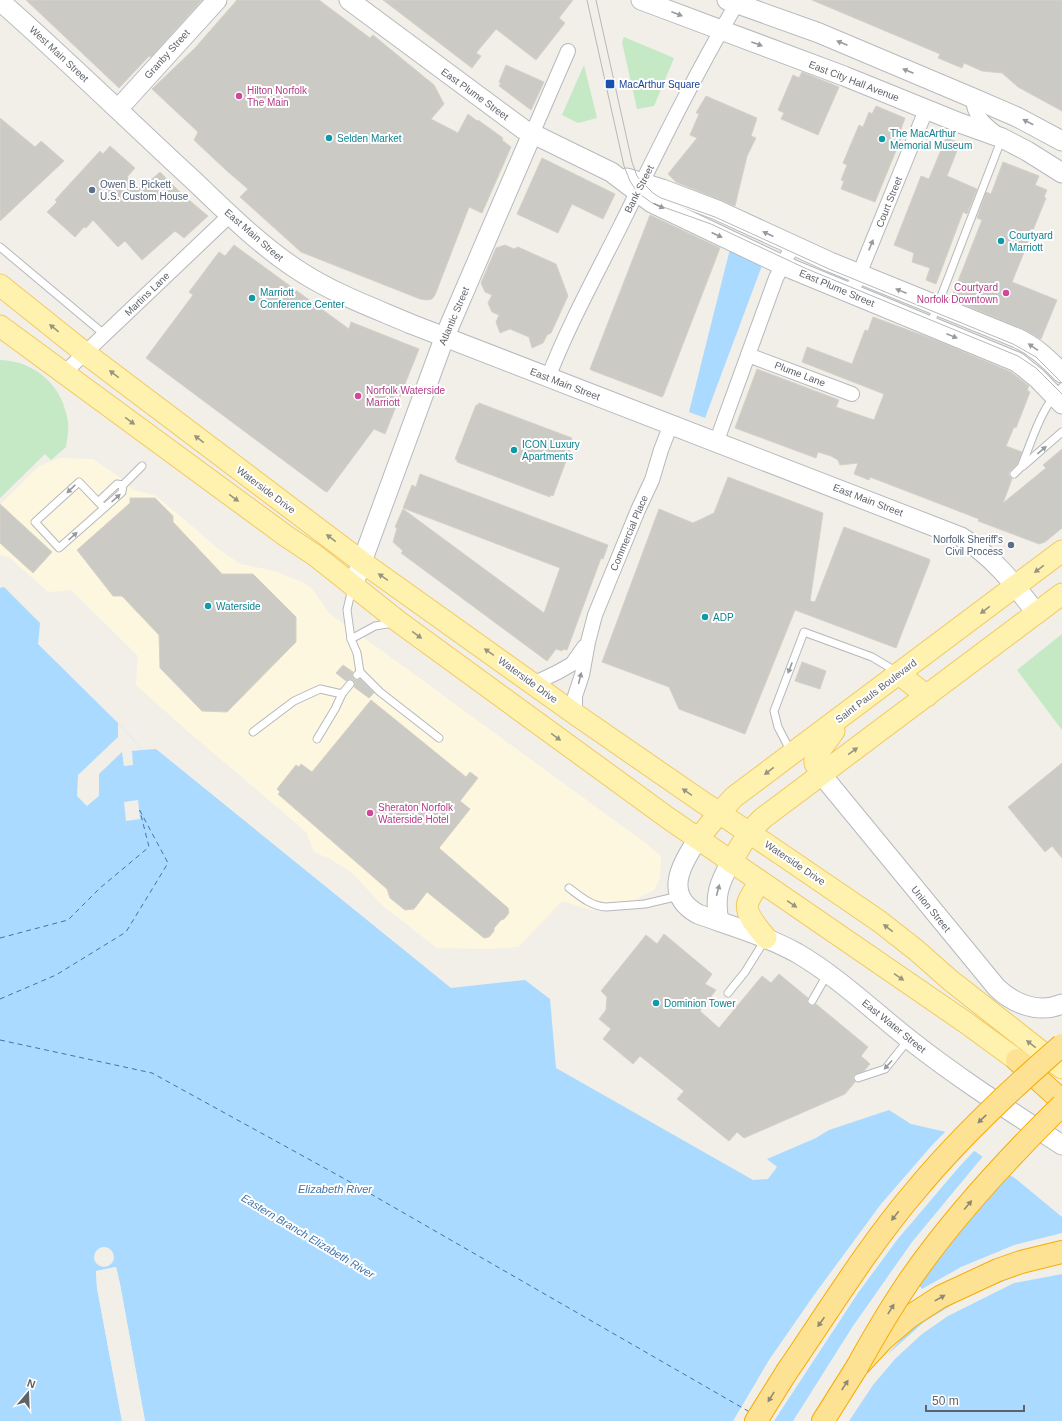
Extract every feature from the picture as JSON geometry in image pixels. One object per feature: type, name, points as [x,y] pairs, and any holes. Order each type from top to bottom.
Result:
[{"type":"highway","points":[[756,1421],[786,1373],[879,1238],[915,1190],[961,1139],[1020,1081],[1062,1045]]},
{"type":"highway","points":[[1017,1060],[1062,1101]]},
{"type":"highway","points":[[828,1412],[857,1367],[908,1281],[943,1234],[982,1187],[1062,1105]]},
{"type":"highway","points":[[857,1367],[888,1334],[909,1317],[940,1297],[998,1270],[1021,1262],[1062,1252]]},
{"type":"main road","name":"Waterside Drive","points":[[0,285],[85,353],[362,562],[575,714],[878,920],[916,950],[955,984],[1062,1068]]},
{"type":"main road","points":[[0,326],[286,536],[316,556],[399,622],[698,840],[965,1022],[1062,1092]]},
{"type":"main road","points":[[110,407],[121,400],[143,396]]},
{"type":"main road","name":"Saint Pauls Boulevard","points":[[698,840],[719,813],[734,797],[1062,551]]},
{"type":"main road","points":[[731,862],[749,832],[763,818],[1062,594]]},
{"type":"main road","points":[[899,674],[927,696]]},
{"type":"main road","points":[[821,774],[814,764],[815,757],[821,747],[853,707]]},
{"type":"main road","points":[[760,882],[735,920],[766,938]]},
{"type":"street","name":"Granby Street","points":[[118,109],[217,0]]},
{"type":"street","name":"East Plume Street","points":[[349,0],[480,98],[532,134],[640,187],[717,210],[860,274],[1025,342],[1045,356],[1062,373]]},
{"type":"street","name":"East City Hall Avenue","points":[[641,0],[844,76],[926,110],[1002,138],[1027,151],[1062,173]]},
{"type":"street","name":"West Main Street","points":[[0,1],[49,44],[118,109]]},
{"type":"street","name":"Bank Street","points":[[548,378],[559,350],[640,187],[721,31],[732,2]]},
{"type":"street","points":[[732,2],[819,33],[1017,117],[1062,141]]},
{"type":"street","name":"Atlantic Street","points":[[353,586],[445,336],[568,51]]},
{"type":"street","points":[[973,98],[976,111],[980,119],[1002,138]]},
{"type":"street","name":"East Main Street","points":[[118,109],[230,215],[274,254],[302,273],[332,289],[411,324],[961,537],[992,560],[1016,586],[1037,614]]},
{"type":"street","name":"Court Street","points":[[851,294],[926,110]]},
{"type":"street","name":"East Plume Street","points":[[640,187],[652,203],[782,265],[1017,362],[1059,395]]},
{"type":"street","name":"Martins Lane","points":[[64,373],[230,215]]},
{"type":"street","points":[[716,443],[782,265],[793,245]]},
{"type":"street","name":"Plume Lane","points":[[748,355],[852,394]]},
{"type":"street","name":"Commercial Place","points":[[575,714],[575,696],[582,675],[588,642],[596,615],[635,516],[652,480],[670,424]]},
{"type":"street","name":"Commercial Place","points":[[533,684],[572,664],[588,642]]},
{"type":"street","name":"Union Street","points":[[821,774],[997,988],[1012,1001],[1021,1005],[1039,1008],[1061,1007]]},
{"type":"street","points":[[698,840],[686,857],[680,872],[678,885],[679,896],[693,911],[735,920]]},
{"type":"street","points":[[731,862],[720,883],[716,896],[716,904],[735,920]]},
{"type":"street","name":"East Water Street","points":[[766,938],[796,953],[828,973],[909,1039],[967,1082],[1062,1144]]},
{"type":"lane","points":[[929,326],[1002,138]]},
{"type":"lane","points":[[0,247],[104,334]]},
{"type":"lane","points":[[1021,467],[1046,409],[1059,395]]},
{"type":"lane","points":[[1014,474],[1062,432]]},
{"type":"lane","points":[[104,508],[99,501],[79,482],[35,522],[60,548],[122,492],[123,485],[142,466]]},
{"type":"lane","points":[[99,501],[117,484],[123,485]]},
{"type":"lane","points":[[353,586],[347,610],[351,639],[357,653],[358,674],[439,738]]},
{"type":"lane","points":[[351,639],[375,626],[399,622]]},
{"type":"lane","points":[[792,754],[778,727],[774,711],[804,632],[872,657],[899,674]]},
{"type":"lane","points":[[317,740],[342,694],[350,684]]},
{"type":"lane","points":[[253,732],[294,701],[320,689],[342,694]]},
{"type":"lane","points":[[569,888],[589,903],[606,908],[644,904],[679,896]]},
{"type":"lane","points":[[728,994],[745,972],[766,938]]},
{"type":"lane","points":[[812,1001],[828,973]]},
{"type":"lane","points":[[858,1078],[885,1069],[909,1039]]},
{"type":"shaded area","points":[[60,458],[93,459],[118,476],[133,490],[154,495],[216,547],[240,564],[275,571],[304,583],[312,589],[330,614],[644,842],[661,856],[660,878],[654,890],[631,902],[591,910],[562,901],[518,947],[490,949],[437,948],[382,905],[351,872],[330,859],[314,852],[306,832],[136,685],[138,656],[71,590],[48,592],[9,557],[0,555],[0,505],[39,466]]},
{"type":"green space","points":[[624,37],[674,58],[654,106],[637,109],[622,42]]},
{"type":"green space","points":[[584,65],[597,118],[578,123],[562,115]]},
{"type":"green space","points":[[0,360],[25,365],[46,378],[61,398],[68,423],[68,429],[66,447],[51,460],[45,454],[0,498]]},
{"type":"green space","points":[[1062,634],[1062,730],[1017,670]]},
{"type":"water","points":[[731,245],[763,263],[705,418],[689,412]]},
{"type":"water","name":"Elizabeth River","points":[[4,587],[40,623],[38,644],[118,723],[143,750],[156,749],[451,988],[525,980],[550,999],[556,1068],[753,1180],[768,1179],[777,1167],[767,1159],[816,1138],[829,1130],[889,1110],[911,1124],[946,1132],[1016,1179],[1062,1217],[1062,1421],[145,1421],[116,1267],[96,1271],[97,1288],[122,1421],[0,1421],[0,588]]},
{"type":"pier","points":[[118,723],[143,750],[132,751],[133,765],[124,766],[122,752],[99,774],[99,796],[87,806],[77,796],[78,775],[118,737]]},
{"type":"pier","points":[[138,800],[140,819],[126,821],[124,802]]},
{"type":"pier","points":[[947,1130],[976,1149],[897,1240],[858,1293],[774,1421],[733,1421],[769,1360],[814,1295],[881,1204]]},
{"type":"pier","points":[[984,1155],[1007,1170],[918,1284],[922,1289],[961,1267],[1014,1245],[1062,1233],[1062,1259],[1014,1271],[940,1307],[906,1334],[887,1355],[924,1322],[968,1295],[1038,1268],[1062,1264],[1062,1274],[1014,1283],[948,1316],[922,1334],[895,1359],[873,1385],[849,1421],[793,1421],[853,1326],[912,1242]]},
{"type":"pier","points":[[100,1247],[108,1247],[114,1253],[114,1261],[108,1267],[100,1267],[94,1261],[94,1253]]},
{"type":"pier","points":[[116,1267],[145,1421],[143,1421],[115,1269],[98,1272],[99,1288],[124,1421],[122,1421],[97,1288],[96,1271]]},
{"type":"building","points":[[26,0],[202,0],[151,57],[149,56],[119,88]]},
{"type":"building","points":[[237,0],[319,0],[370,38],[373,35],[434,85],[444,104],[431,119],[458,133],[468,114],[503,138],[502,140],[511,147],[482,213],[469,207],[435,295],[432,299],[420,299],[301,252],[240,197],[248,189],[194,140],[198,132],[152,89],[195,48]]},
{"type":"building","points":[[383,0],[573,0],[559,18],[565,23],[536,60],[496,29],[476,53],[481,56],[472,68]]},
{"type":"building","points":[[812,0],[1062,0],[1062,111],[1018,87],[1002,73],[982,71],[964,63],[962,68],[938,58],[940,54]]},
{"type":"building","points":[[506,65],[544,82],[531,110],[499,86],[501,83],[499,82]]},
{"type":"building","points":[[802,72],[839,87],[818,135],[781,119],[784,113],[778,110],[793,75],[799,78]]},
{"type":"building","points":[[706,96],[757,118],[751,136],[756,138],[747,156],[735,206],[676,182],[668,174],[697,138],[690,135],[699,114],[696,113]]},
{"type":"building","points":[[876,106],[905,118],[901,129],[904,131],[875,202],[841,189],[844,181],[841,180],[847,165],[843,163],[859,125],[863,127],[869,112],[872,114]]},
{"type":"building","points":[[0,118],[35,147],[41,141],[64,161],[0,221]]},
{"type":"building","points":[[946,138],[960,143],[947,176],[977,189],[967,214],[963,212],[936,284],[926,280],[930,268],[912,262],[914,253],[894,245],[921,176],[929,179]]},
{"type":"building","points":[[110,146],[135,168],[127,177],[141,189],[160,172],[183,195],[208,216],[184,238],[175,231],[142,260],[125,241],[118,247],[93,220],[75,237],[47,212],[57,202],[55,200],[100,151],[103,154]]},
{"type":"building","points":[[542,158],[615,194],[603,219],[572,204],[558,233],[517,214]]},
{"type":"building","name":"Courtyard Marriott","points":[[1003,162],[1039,176],[1035,185],[1047,190],[1044,197],[1046,198],[1012,282],[1057,300],[1041,339],[1021,328],[951,299],[982,220],[977,218],[986,192],[991,194]]},
{"type":"building","points":[[650,215],[720,248],[662,397],[590,369]]},
{"type":"building","points":[[234,245],[349,329],[351,322],[419,349],[385,434],[374,429],[326,492],[146,358],[193,295],[189,292],[219,252],[225,256]]},
{"type":"building","points":[[505,245],[514,249],[518,247],[556,264],[568,296],[551,333],[547,335],[543,343],[532,348],[529,337],[510,329],[500,333],[496,322],[499,315],[492,312],[488,303],[492,295],[485,292],[481,283],[496,248]]},
{"type":"building","points":[[873,317],[938,341],[1011,372],[1029,386],[1027,390],[1030,392],[1016,428],[1014,427],[1006,446],[1022,452],[1017,464],[1009,472],[1009,476],[1012,479],[1003,503],[1046,468],[1043,465],[1062,449],[1062,528],[1045,542],[1039,544],[870,477],[869,480],[854,474],[858,463],[840,465],[838,460],[831,456],[818,452],[816,458],[735,428],[757,369],[839,400],[836,407],[874,420],[884,394],[802,362],[807,347],[852,364],[865,330],[868,331]]},
{"type":"building","name":"ICON Luxury Apartments","points":[[479,403],[572,438],[571,440],[573,442],[553,496],[550,495],[550,497],[457,462],[455,459],[476,405]]},
{"type":"building","points":[[420,474],[608,545],[603,559],[601,558],[567,650],[563,649],[562,651],[556,649],[547,661],[401,553],[403,551],[393,542],[397,528],[395,527],[403,509],[544,613],[560,568],[403,508],[412,485],[416,487]]},
{"type":"building","name":"ADP","points":[[728,477],[823,513],[810,601],[815,602],[844,527],[929,559],[930,561],[896,648],[795,610],[745,734],[679,709],[669,687],[602,662],[659,509],[693,523],[714,513]]},
{"type":"building","name":"Waterside","points":[[130,498],[155,498],[173,516],[173,522],[222,574],[253,574],[296,617],[296,642],[227,712],[202,711],[160,668],[159,635],[122,596],[113,596],[77,550],[130,503]]},
{"type":"building","points":[[0,504],[52,552],[33,573],[0,543]]},
{"type":"building","points":[[802,662],[826,671],[820,689],[795,681]]},
{"type":"building","points":[[343,665],[353,672],[352,676],[354,679],[360,679],[374,693],[369,698],[354,687],[355,683],[353,680],[349,679],[346,681],[336,673]]},
{"type":"building","name":"Sheraton Norfolk Waterside Hotel","points":[[371,700],[466,777],[470,772],[478,778],[460,801],[470,809],[439,848],[508,908],[509,913],[494,928],[494,931],[489,937],[484,938],[427,892],[414,909],[405,910],[390,898],[387,889],[278,794],[280,792],[277,789],[296,765],[299,767],[301,764],[312,772]]},
{"type":"building","points":[[1062,763],[1062,858],[1052,846],[1045,852],[1008,807]]},
{"type":"building","points":[[664,934],[712,974],[705,984],[716,990],[700,1011],[719,1028],[762,976],[771,983],[779,974],[808,998],[807,1001],[809,1005],[812,1006],[816,1004],[868,1047],[861,1056],[870,1064],[864,1071],[854,1075],[853,1079],[855,1082],[845,1094],[744,1138],[737,1132],[729,1141],[677,1099],[684,1091],[640,1056],[633,1064],[603,1039],[611,1029],[599,1019],[606,1010],[607,997],[601,991],[646,935],[657,944]]},
{"type":"ferry route","points":[[0,999],[56,975],[126,932],[168,863],[139,809]]},
{"type":"ferry route","points":[[0,938],[68,920],[100,888],[149,847],[140,811]]},
{"type":"ferry route","points":[[0,1040],[152,1073],[343,1178],[748,1411]]},
{"type":"tram line","points":[[587,0],[624,166],[630,181],[637,192],[652,203],[711,224],[807,269],[1018,356],[1036,368],[1062,394]]},
{"type":"tram line","points":[[596,0],[632,162],[637,176],[653,193],[661,198],[715,217],[829,269],[1013,344],[1036,357],[1062,383]]},
{"type":"place","name":"MacArthur Square","points":[[610,84]]},
{"type":"place","name":"Hilton Norfolk The Main","points":[[239,96]]},
{"type":"place","name":"Selden Market","points":[[329,138]]},
{"type":"place","name":"The MacArthur Memorial Museum","points":[[882,139]]},
{"type":"place","name":"Owen B. Pickett U.S. Custom House","points":[[92,190]]},
{"type":"place","name":"Courtyard Marriott","points":[[1001,241]]},
{"type":"place","name":"Courtyard Norfolk Downtown","points":[[1006,293]]},
{"type":"place","name":"Marriott Conference Center","points":[[252,298]]},
{"type":"place","name":"Norfolk Waterside Marriott","points":[[358,396]]},
{"type":"place","name":"ICON Luxury Apartments","points":[[514,450]]},
{"type":"place","name":"Norfolk Sheriff's Civil Process","points":[[1011,545]]},
{"type":"place","name":"Waterside","points":[[208,606]]},
{"type":"place","name":"ADP","points":[[705,617]]},
{"type":"place","name":"Sheraton Norfolk Waterside Hotel","points":[[370,813]]},
{"type":"place","name":"Dominion Tower","points":[[656,1003]]},
{"type":"water label","name":"Eastern Branch Elizabeth River","points":[[308,1236]]}]
